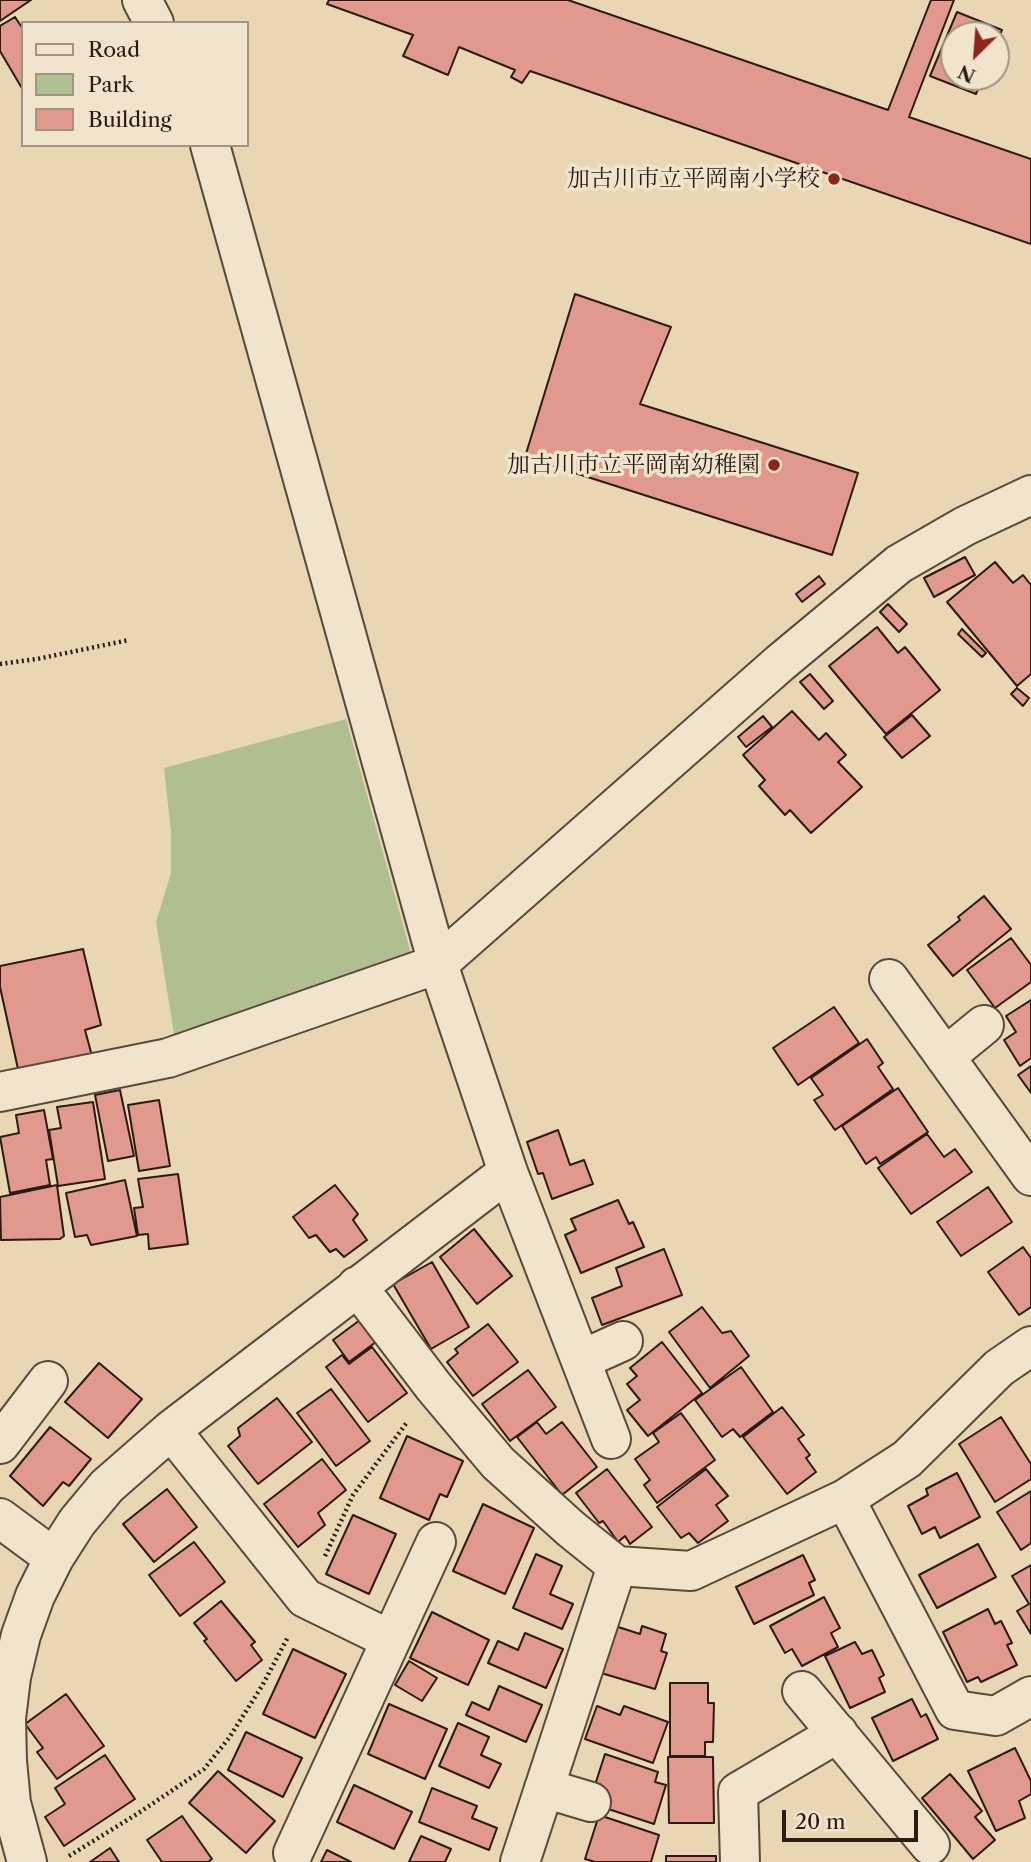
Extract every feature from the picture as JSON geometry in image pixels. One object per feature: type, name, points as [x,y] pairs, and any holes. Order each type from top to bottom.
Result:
[{"type":"street","points":[[142,0],[153,21]]},
{"type":"street","points":[[210,147],[438,964],[509,1172],[611,1439]]},
{"type":"street","points":[[0,1092],[168,1058],[438,964],[780,663],[899,564],[965,526],[1028,502]]},
{"type":"street","points":[[889,979],[1031,1175]]},
{"type":"street","points":[[945,1057],[984,1025]]},
{"type":"street","points":[[27,1862],[11,1803],[7,1761],[6,1719],[11,1677],[21,1635],[35,1595],[77,1521],[107,1486],[171,1430],[509,1172]]},
{"type":"street","points":[[357,1286],[434,1387],[498,1463],[571,1529],[617,1566],[691,1572],[845,1499],[907,1459],[999,1368],[1031,1346]]},
{"type":"street","points":[[581,1360],[623,1341]]},
{"type":"street","points":[[0,1444],[48,1381]]},
{"type":"street","points":[[171,1430],[306,1598],[391,1640]]},
{"type":"street","points":[[845,1499],[955,1710],[996,1716],[1031,1696]]},
{"type":"street","points":[[0,1518],[54,1558]]},
{"type":"street","points":[[293,1853],[436,1542]]},
{"type":"street","points":[[520,1862],[617,1566]]},
{"type":"street","points":[[802,1690],[930,1845]]},
{"type":"street","points":[[740,1862],[738,1792],[838,1733]]},
{"type":"street","points":[[544,1788],[591,1802]]},
{"type":"path","points":[[0,664],[129,640]]},
{"type":"path","points":[[60,1862],[204,1769],[229,1738],[262,1686],[353,1495],[434,1387]]},
{"type":"green space","points":[[346,719],[413,961],[175,1040],[156,922],[171,873],[171,832],[164,768]]},
{"type":"building","points":[[0,0],[31,0],[0,21]]},
{"type":"building","points":[[329,0],[568,0],[888,110],[931,0],[954,0],[946,21],[940,21],[940,36],[909,117],[1031,159],[1031,244],[530,71],[522,83],[511,77],[515,70],[459,47],[448,75],[403,56],[413,35],[327,4]]},
{"type":"building","points":[[957,12],[980,21],[953,21]]},
{"type":"building","points":[[15,17],[21,26],[21,87],[0,51],[0,26]]},
{"type":"building","points":[[940,52],[940,80],[930,76]]},
{"type":"building","points":[[575,294],[671,327],[640,404],[858,473],[832,555],[525,457]]},
{"type":"building","points":[[965,557],[975,575],[934,597],[924,578]]},
{"type":"building","points":[[995,562],[1013,583],[1023,575],[1031,585],[1031,674],[1017,686],[947,602]]},
{"type":"building","points":[[819,576],[825,584],[802,602],[796,594]]},
{"type":"building","points":[[888,604],[907,624],[899,632],[880,612]]},
{"type":"building","points":[[877,627],[898,653],[905,647],[940,690],[886,734],[829,666]]},
{"type":"building","points":[[962,629],[986,653],[982,657],[958,634]]},
{"type":"building","points":[[810,674],[833,701],[824,709],[800,682]]},
{"type":"building","points":[[1017,688],[1029,698],[1023,706],[1011,694]]},
{"type":"building","points":[[792,711],[819,740],[826,733],[846,755],[838,762],[862,787],[811,833],[790,810],[785,815],[759,786],[765,780],[743,755]]},
{"type":"building","points":[[912,715],[930,736],[902,758],[884,737]]},
{"type":"building","points":[[763,716],[772,727],[746,747],[738,737]]},
{"type":"building","points":[[984,896],[1011,929],[953,976],[928,945],[960,920],[958,917]]},
{"type":"building","points":[[1011,938],[1031,965],[1031,982],[995,1008],[967,970]]},
{"type":"building","points":[[83,949],[101,1025],[85,1030],[92,1056],[18,1069],[0,987],[0,966]]},
{"type":"building","points":[[1031,1000],[1031,1058],[1020,1066],[1004,1040],[1016,1032],[1006,1016]]},
{"type":"building","points":[[834,1007],[859,1043],[798,1085],[773,1048]]},
{"type":"building","points":[[867,1039],[883,1063],[878,1067],[893,1089],[835,1130],[814,1100],[823,1095],[811,1078]]},
{"type":"building","points":[[1031,1066],[1031,1093],[1018,1075]]},
{"type":"building","points":[[898,1088],[928,1132],[880,1164],[876,1157],[866,1164],[842,1126]]},
{"type":"building","points":[[120,1090],[134,1156],[108,1161],[95,1095]]},
{"type":"building","points":[[159,1100],[170,1166],[139,1171],[128,1105]]},
{"type":"building","points":[[93,1102],[105,1179],[58,1186],[49,1130],[61,1128],[57,1107]]},
{"type":"building","points":[[44,1110],[53,1159],[46,1160],[50,1185],[10,1193],[0,1137],[19,1133],[16,1115]]},
{"type":"building","points":[[558,1130],[570,1165],[584,1160],[593,1184],[552,1199],[543,1173],[538,1174],[527,1142]]},
{"type":"building","points":[[927,1134],[944,1157],[955,1149],[972,1172],[911,1214],[878,1168]]},
{"type":"building","points":[[178,1174],[188,1244],[149,1249],[148,1234],[138,1235],[134,1208],[143,1207],[138,1179]]},
{"type":"building","points":[[125,1180],[137,1236],[91,1245],[87,1235],[75,1237],[66,1193]]},
{"type":"building","points":[[57,1185],[64,1236],[60,1239],[1,1240],[0,1197]]},
{"type":"building","points":[[335,1185],[358,1214],[353,1220],[367,1240],[344,1257],[336,1249],[330,1252],[316,1235],[309,1238],[293,1217]]},
{"type":"building","points":[[988,1187],[1012,1222],[961,1256],[937,1222]]},
{"type":"building","points":[[618,1200],[629,1224],[633,1222],[644,1247],[581,1273],[565,1235],[576,1230],[571,1219]]},
{"type":"building","points":[[474,1229],[512,1276],[477,1304],[440,1257]]},
{"type":"building","points":[[1023,1247],[1031,1258],[1031,1307],[1019,1315],[988,1272]]},
{"type":"building","points":[[664,1249],[682,1295],[602,1325],[592,1298],[622,1286],[616,1268]]},
{"type":"building","points":[[432,1262],[469,1327],[431,1349],[393,1284]]},
{"type":"building","points":[[702,1307],[722,1333],[731,1331],[749,1356],[710,1388],[669,1332]]},
{"type":"building","points":[[360,1320],[376,1342],[349,1362],[333,1340]]},
{"type":"building","points":[[488,1324],[518,1362],[473,1396],[447,1362],[458,1353],[455,1349]]},
{"type":"building","points":[[662,1342],[702,1393],[648,1436],[627,1410],[640,1400],[627,1384],[637,1376],[630,1368]]},
{"type":"building","points":[[372,1347],[407,1393],[368,1422],[326,1367],[342,1355],[349,1364]]},
{"type":"building","points":[[99,1363],[142,1399],[108,1438],[65,1402]]},
{"type":"building","points":[[741,1367],[773,1412],[740,1437],[733,1429],[722,1437],[695,1400]]},
{"type":"building","points":[[528,1370],[556,1407],[510,1441],[482,1404]]},
{"type":"building","points":[[331,1389],[370,1441],[336,1466],[297,1413]]},
{"type":"building","points":[[277,1398],[312,1442],[258,1484],[228,1446],[240,1436],[238,1428]]},
{"type":"building","points":[[782,1407],[804,1435],[798,1439],[810,1455],[806,1458],[816,1472],[787,1494],[743,1437]]},
{"type":"building","points":[[681,1413],[715,1460],[657,1503],[644,1485],[650,1480],[635,1459],[659,1442],[653,1433]]},
{"type":"building","points":[[1001,1417],[1031,1464],[1031,1479],[995,1502],[959,1444]]},
{"type":"building","points":[[537,1422],[546,1434],[562,1422],[597,1467],[562,1495],[517,1437]]},
{"type":"building","points":[[50,1427],[91,1459],[69,1486],[63,1482],[43,1506],[10,1476]]},
{"type":"building","points":[[407,1436],[463,1461],[447,1497],[440,1494],[429,1520],[380,1498]]},
{"type":"building","points":[[322,1459],[346,1490],[318,1513],[325,1525],[298,1547],[264,1504]]},
{"type":"building","points":[[607,1469],[652,1527],[630,1544],[625,1536],[618,1542],[603,1521],[599,1523],[576,1493]]},
{"type":"building","points":[[706,1469],[728,1496],[716,1505],[728,1521],[698,1543],[689,1533],[681,1538],[657,1507]]},
{"type":"building","points":[[957,1473],[980,1517],[940,1538],[935,1527],[922,1534],[908,1506],[928,1495],[926,1489]]},
{"type":"building","points":[[167,1489],[197,1527],[154,1562],[123,1524]]},
{"type":"building","points":[[1031,1491],[1031,1543],[1021,1550],[997,1512]]},
{"type":"building","points":[[483,1504],[534,1528],[505,1594],[453,1571]]},
{"type":"building","points":[[353,1515],[396,1534],[369,1594],[326,1574]]},
{"type":"building","points":[[194,1542],[225,1582],[180,1616],[149,1575]]},
{"type":"building","points":[[978,1544],[996,1577],[937,1608],[919,1575]]},
{"type":"building","points":[[536,1554],[562,1566],[550,1594],[573,1604],[562,1629],[513,1608]]},
{"type":"building","points":[[803,1555],[815,1580],[809,1583],[814,1595],[754,1624],[736,1587]]},
{"type":"building","points":[[1031,1565],[1031,1634],[1017,1611],[1029,1604],[1012,1576]]},
{"type":"building","points":[[824,1597],[840,1628],[831,1633],[838,1647],[802,1666],[792,1649],[785,1653],[770,1626]]},
{"type":"building","points":[[221,1601],[255,1642],[251,1645],[262,1660],[236,1681],[204,1641],[207,1639],[194,1623]]},
{"type":"building","points":[[988,1609],[995,1624],[1001,1621],[1012,1643],[1007,1645],[1017,1665],[981,1682],[978,1677],[967,1682],[943,1632]]},
{"type":"building","points":[[432,1612],[489,1640],[468,1685],[410,1658]]},
{"type":"building","points":[[615,1626],[640,1634],[642,1626],[666,1634],[661,1651],[667,1653],[655,1689],[601,1673]]},
{"type":"building","points":[[525,1633],[563,1649],[546,1688],[488,1663],[498,1641],[518,1650]]},
{"type":"building","points":[[855,1642],[862,1654],[872,1650],[884,1675],[879,1678],[885,1692],[850,1708],[825,1656]]},
{"type":"building","points":[[293,1649],[346,1674],[315,1738],[263,1714]]},
{"type":"building","points":[[409,1661],[437,1678],[422,1701],[395,1685]]},
{"type":"building","points":[[670,1683],[708,1683],[708,1703],[714,1703],[713,1742],[705,1742],[705,1756],[670,1756]]},
{"type":"building","points":[[499,1686],[542,1705],[526,1742],[466,1715],[472,1702],[489,1710]]},
{"type":"building","points":[[66,1694],[104,1746],[57,1779],[37,1752],[43,1748],[25,1724]]},
{"type":"building","points":[[912,1699],[921,1717],[926,1714],[938,1739],[893,1761],[872,1718]]},
{"type":"building","points":[[389,1704],[447,1729],[425,1779],[368,1754]]},
{"type":"building","points":[[597,1706],[620,1715],[624,1706],[668,1722],[653,1763],[585,1739]]},
{"type":"building","points":[[458,1723],[489,1737],[481,1755],[501,1764],[489,1788],[439,1766]]},
{"type":"building","points":[[246,1732],[302,1758],[283,1797],[228,1770]]},
{"type":"building","points":[[1015,1748],[1031,1781],[1031,1794],[1019,1801],[1025,1818],[996,1831],[968,1771]]},
{"type":"building","points":[[605,1754],[658,1772],[655,1782],[666,1785],[654,1824],[599,1806],[595,1785]]},
{"type":"building","points":[[105,1755],[135,1799],[64,1846],[45,1817],[65,1804],[55,1788]]},
{"type":"building","points":[[668,1757],[713,1757],[714,1823],[669,1823]]},
{"type":"building","points":[[218,1771],[275,1821],[246,1853],[189,1803]]},
{"type":"building","points":[[950,1774],[982,1811],[975,1817],[995,1840],[973,1859],[922,1798]]},
{"type":"building","points":[[354,1785],[412,1812],[394,1849],[337,1822]]},
{"type":"building","points":[[432,1788],[477,1806],[472,1818],[497,1828],[489,1850],[419,1822]]},
{"type":"building","points":[[599,1815],[659,1835],[651,1862],[595,1862],[585,1859]]},
{"type":"building","points":[[182,1816],[212,1859],[208,1862],[162,1862],[147,1840]]},
{"type":"building","points":[[421,1836],[451,1849],[445,1862],[409,1862]]},
{"type":"building","points":[[110,1848],[119,1862],[90,1862]]},
{"type":"building","points":[[327,1850],[351,1862],[321,1862]]},
{"type":"building","points":[[666,1856],[716,1856],[716,1862],[666,1862]]},
{"type":"place","name":"加古川市立平岡南小学校","points":[[834,179]]},
{"type":"place","name":"加古川市立平岡南幼稚園","points":[[774,465]]}]
